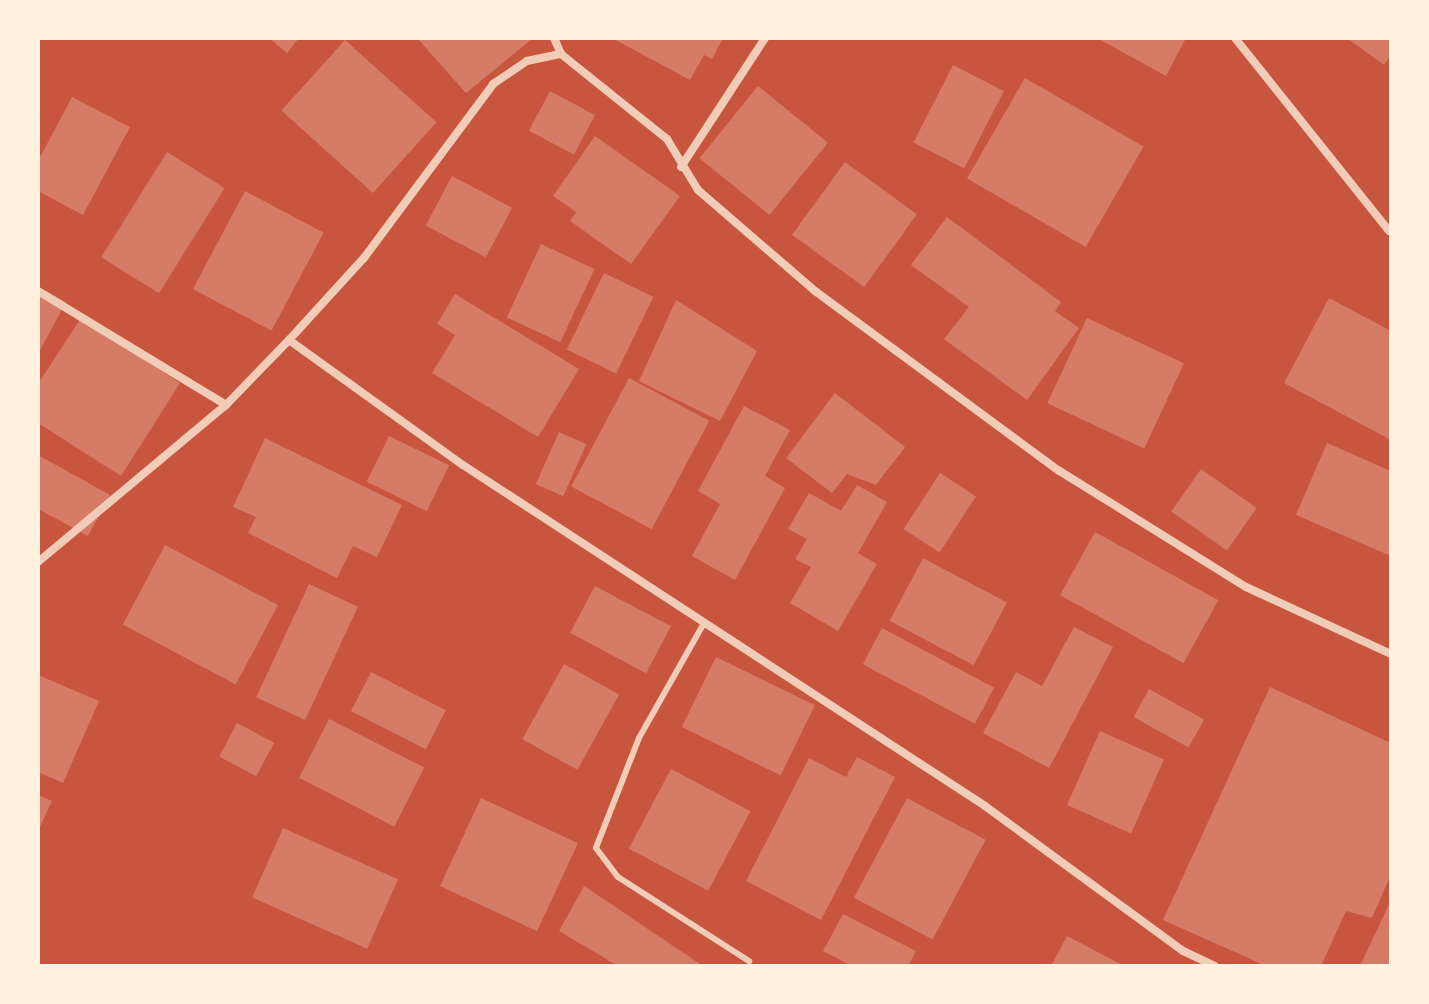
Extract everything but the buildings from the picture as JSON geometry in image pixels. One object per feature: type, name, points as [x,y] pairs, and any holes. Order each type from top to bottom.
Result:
[{"type":"street","points":[[554,38],[561,54],[667,139],[681,167],[698,190],[815,291],[1069,477],[1246,587],[1388,652],[1391,641]]},
{"type":"street","points":[[681,167],[765,38]]},
{"type":"street","points":[[1235,38],[1389,231]]},
{"type":"street","points":[[38,562],[226,405],[289,340],[364,258],[493,84],[527,61],[561,54]]},
{"type":"street","points":[[38,291],[226,405]]},
{"type":"street","points":[[289,340],[463,465],[985,806],[1183,951],[1215,966]]},
{"type":"lane","points":[[704,623],[639,738],[596,848],[618,877],[749,961]]}]
